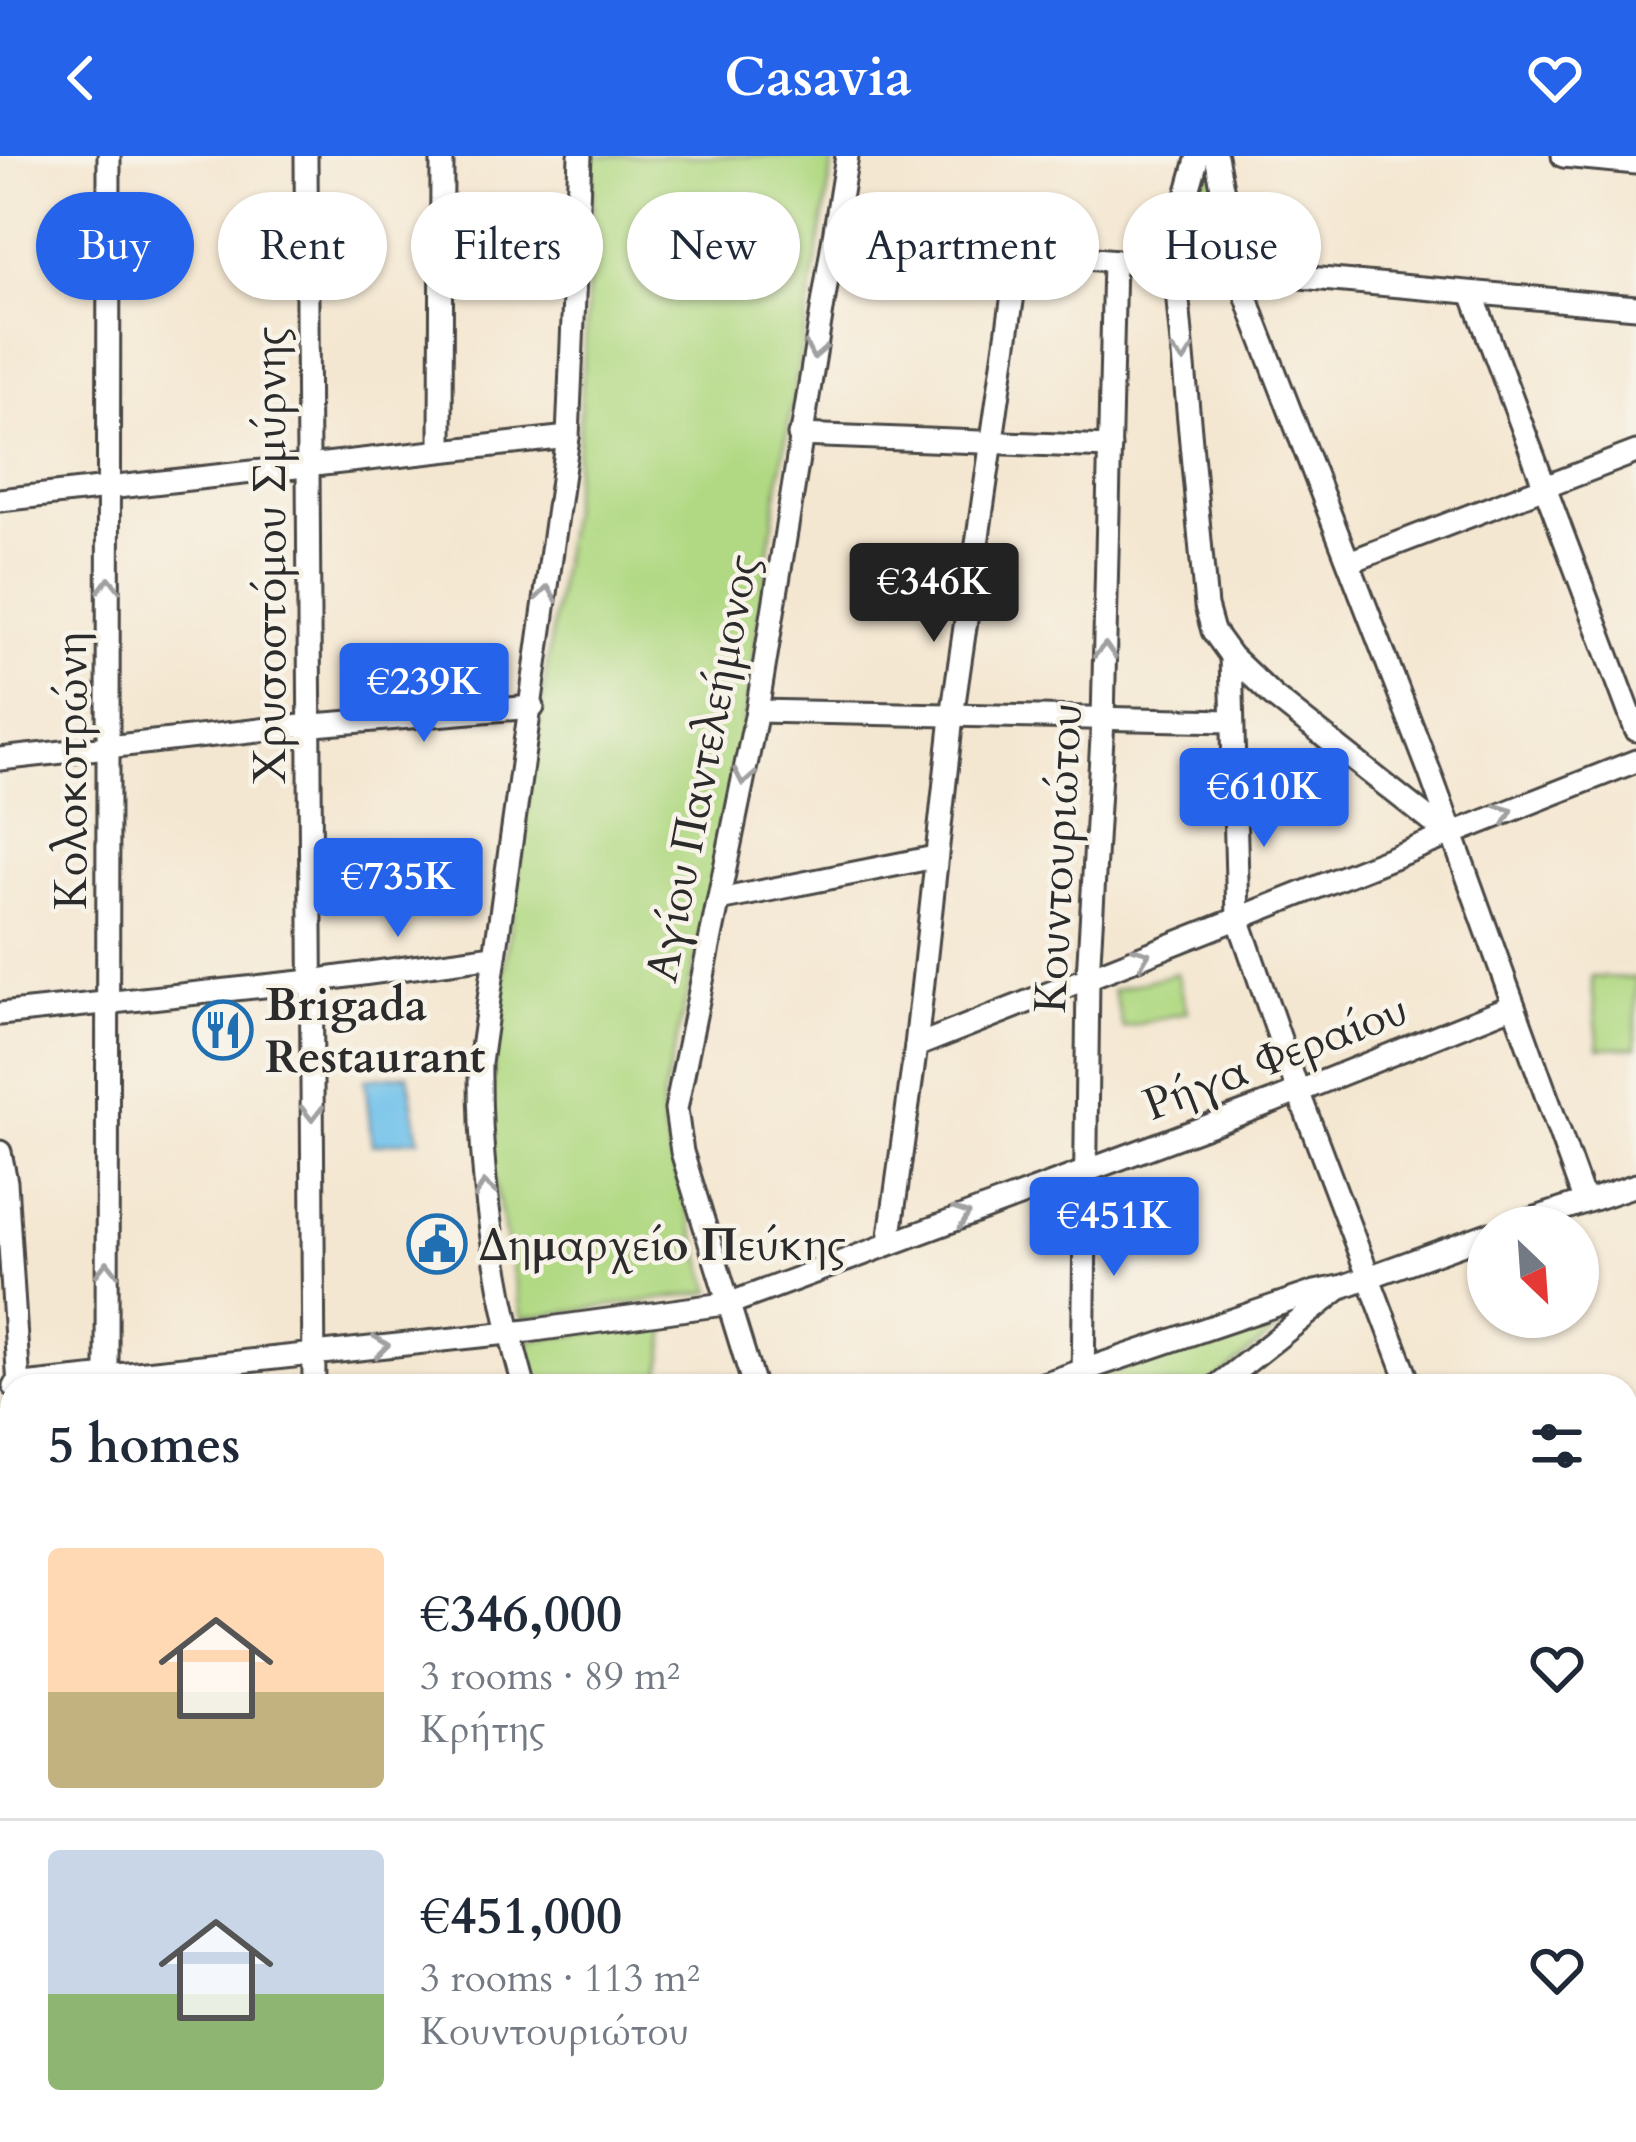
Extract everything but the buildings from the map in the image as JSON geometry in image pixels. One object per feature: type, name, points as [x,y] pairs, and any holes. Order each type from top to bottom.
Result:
[{"type":"street","name":"Κολοκοτρώνη","points":[[107,1374],[109,156]]},
{"type":"street","name":"Χρυσοστόμου Σμύρνης","points":[[306,156],[314,1374]]},
{"type":"street","points":[[441,449],[442,156]]},
{"type":"street","points":[[521,1374],[509,1333],[479,1142],[480,1064],[568,436],[580,156]]},
{"type":"street","name":"Αγίου Παντελεήμονος","points":[[842,192],[847,156]]},
{"type":"street","points":[[1188,192],[1198,156]]},
{"type":"street","points":[[1216,156],[1223,192]]},
{"type":"street","points":[[1563,156],[1636,163]]},
{"type":"street","points":[[1099,261],[1123,263]]},
{"type":"street","name":"Κουντουριώτου","points":[[1083,1374],[1088,977],[1102,721],[1114,262]]},
{"type":"street","points":[[1321,279],[1636,308]]},
{"type":"street","points":[[1472,293],[1636,730]]},
{"type":"street","name":"Αγίου Παντελεήμονος","points":[[751,1374],[682,1152],[676,1109],[757,711],[825,300]]},
{"type":"street","points":[[889,1243],[952,717],[1013,300]]},
{"type":"street","points":[[1177,300],[1206,605],[1213,631],[1231,656],[1273,696],[1450,836]]},
{"type":"street","points":[[1249,300],[1430,773],[1584,1200]]},
{"type":"street","points":[[799,435],[1110,447]]},
{"type":"street","points":[[0,500],[568,436]]},
{"type":"street","points":[[1349,562],[1636,452]]},
{"type":"street","points":[[1231,656],[1238,918],[1405,1374]]},
{"type":"street","points":[[0,759],[532,706]]},
{"type":"street","points":[[757,711],[1232,721]]},
{"type":"street","points":[[916,1046],[1636,760]]},
{"type":"street","points":[[1400,796],[1430,773]]},
{"type":"street","points":[[719,900],[935,857]]},
{"type":"street","points":[[0,1014],[494,956]]},
{"type":"street","name":"Ρήγα Φεραίου","points":[[161,1374],[731,1303],[1512,1006]]},
{"type":"street","points":[[0,1152],[15,1374]]},
{"type":"street","points":[[1567,1206],[1636,1185]]},
{"type":"street","points":[[1096,1374],[1315,1292],[1467,1242]]},
{"type":"street","points":[[1232,1374],[1344,1286]]},
{"type":"green space","points":[[593,156],[834,156],[828,192],[824,192],[743,729],[710,899],[662,1101],[663,1128],[712,1292],[522,1318],[491,1165],[492,1081],[578,445],[588,300],[603,300],[603,192],[593,192]]},
{"type":"green space","points":[[1200,161],[1212,164],[1215,192],[1194,192]]},
{"type":"green space","points":[[1177,973],[1187,1012],[1123,1028],[1113,990]]},
{"type":"green space","points":[[1591,977],[1636,978],[1636,1047],[1599,1048]]},
{"type":"green space","points":[[1309,1304],[1223,1374],[1106,1374]]},
{"type":"green space","points":[[668,1322],[661,1374],[536,1374],[526,1341]]},
{"type":"water","points":[[408,1074],[419,1139],[372,1145],[365,1079]]},
{"type":"place","name":"Brigada Restaurant","points":[[223,1030]]},
{"type":"place","name":"Δημαρχείο Πεύκης","points":[[437,1244]]}]
